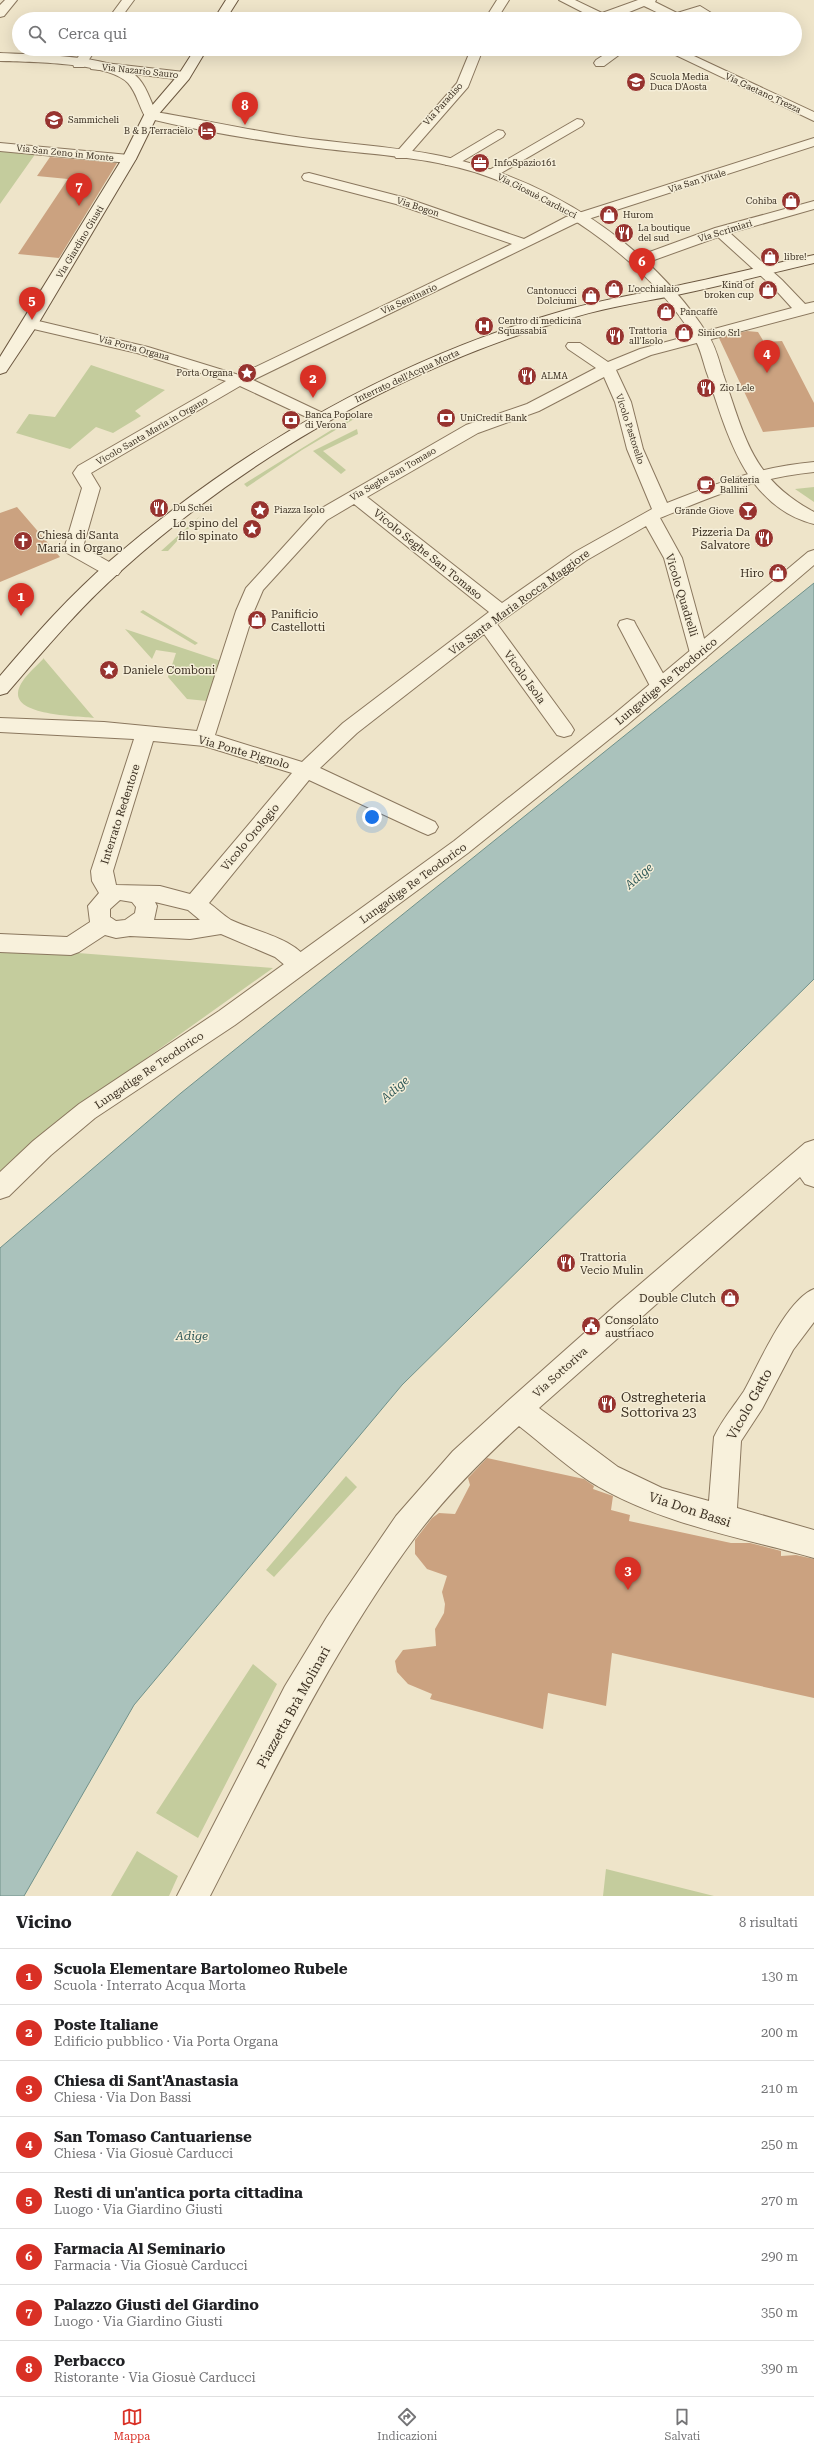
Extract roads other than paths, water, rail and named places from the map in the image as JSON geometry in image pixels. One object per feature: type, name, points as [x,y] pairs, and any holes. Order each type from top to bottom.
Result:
[{"type":"street","points":[[0,13],[11,0]]},
{"type":"street","points":[[119,12],[128,0]]},
{"type":"street","points":[[224,12],[232,0]]},
{"type":"street","points":[[496,12],[503,0]]},
{"type":"street","points":[[565,0],[591,12]]},
{"type":"street","points":[[620,12],[648,1],[667,12]]},
{"type":"street","points":[[693,12],[700,10],[703,12]]},
{"type":"street","points":[[79,64],[85,56]]},
{"type":"street","name":"Via Giardino Giusti","points":[[0,369],[30,324],[129,159],[151,115],[184,76],[197,56]]},
{"type":"street","name":"Via Paradiso","points":[[401,154],[418,132],[436,116],[464,82],[474,56]]},
{"type":"street","points":[[600,63],[611,56]]},
{"type":"street","name":"Via Gaetano Trezza","points":[[684,56],[814,117]]},
{"type":"street","name":"Via Nazario Sauro","points":[[0,57],[184,76]]},
{"type":"street","name":"Via Nazario Sauro","points":[[96,66],[117,71],[129,78],[151,115]]},
{"type":"street","name":"Via Giosuè Carducci","points":[[151,115],[296,141],[401,154],[451,162],[490,173],[580,218],[638,261],[659,280],[702,337],[738,436],[757,475],[766,487],[810,520]]},
{"type":"street","points":[[490,173],[577,123]]},
{"type":"street","points":[[451,162],[498,134]]},
{"type":"street","points":[[808,145],[814,156]]},
{"type":"street","name":"Via San Vitale","points":[[580,218],[808,145]]},
{"type":"street","name":"Via San Zeno in Monte","points":[[0,147],[129,159]]},
{"type":"street","name":"Via Bogon","points":[[309,177],[402,201],[525,244]]},
{"type":"street","name":"Via Scrimiari","points":[[638,261],[720,231],[814,205]]},
{"type":"street","name":"Via Seminario","points":[[238,381],[525,244],[571,220],[580,218]]},
{"type":"street","points":[[720,231],[808,309]]},
{"type":"street","name":"Interrato dell'Acqua Morta","points":[[0,688],[60,620],[112,571],[201,495],[253,460],[323,418],[408,374],[502,336],[578,311],[814,259]]},
{"type":"street","name":"Via Seghe San Tomaso","points":[[204,739],[224,673],[255,588],[321,516],[472,429],[497,424],[544,404],[564,390],[630,358],[808,309]]},
{"type":"street","name":"Via Porta Organa","points":[[30,324],[146,350],[238,381],[298,404],[323,418]]},
{"type":"street","points":[[574,346],[608,369]]},
{"type":"street","name":"Vicolo Pastorello","points":[[608,369],[623,402],[635,449],[656,514]]},
{"type":"street","name":"Vicolo Santa Maria in Organo","points":[[112,571],[73,549],[91,488],[82,474],[84,470],[238,381]]},
{"type":"street","name":"Via Santa Maria Rocca Maggiore","points":[[306,770],[350,728],[486,623],[580,556],[656,514],[757,475],[814,467]]},
{"type":"street","name":"Vicolo Seghe San Tomaso","points":[[355,496],[501,612]]},
{"type":"street","name":"Vicolo Quadrelli","points":[[656,514],[673,558],[699,653]]},
{"type":"street","name":"Lungadige Re Teodorico","points":[[0,1188],[42,1148],[87,1111],[228,1018],[461,848],[660,686],[813,556]]},
{"type":"street","name":"Vicolo Isola","points":[[486,623],[564,730]]},
{"type":"street","points":[[627,625],[660,686]]},
{"type":"street","name":"Via Ponte Pignolo","points":[[0,725],[143,732],[204,739],[306,770],[428,827]]},
{"type":"street","name":"Interrato Redentore","points":[[111,895],[103,881],[102,871],[144,738],[143,732]]},
{"type":"street","name":"Vicolo Orologio","points":[[195,904],[306,770]]},
{"type":"street","points":[[222,925],[190,930],[131,928],[116,930],[103,925],[99,920],[99,906],[111,895],[125,892],[138,895],[160,894],[195,904],[222,925],[283,951],[300,965]]},
{"type":"street","points":[[131,928],[140,923],[146,916],[147,908],[145,901],[138,895]]},
{"type":"street","points":[[0,943],[70,946],[103,925]]},
{"type":"street","name":"Via Sottoriva","points":[[406,1526],[463,1460],[518,1409],[626,1312],[810,1163]]},
{"type":"street","name":"Vicolo Gatto","points":[[722,1520],[728,1438],[753,1400],[784,1341],[814,1301]]},
{"type":"street","name":"Via Don Bassi","points":[[518,1409],[608,1477],[660,1501],[722,1520],[814,1544]]},
{"type":"street","name":"Piazzetta Brà Molinari","points":[[193,1896],[296,1697],[337,1627],[406,1526]]},
{"type":"water","name":"Adige","points":[[814,583],[814,979],[402,1385],[134,1705],[24,1896],[0,1896],[0,1248],[181,1093]]},
{"type":"place","name":"Scuola Media Duca D'Aosta","points":[[636,82]]},
{"type":"place","name":"Sammicheli","points":[[54,120]]},
{"type":"place","name":"Perbacco","points":[[245,125]]},
{"type":"place","name":"B & B Terracielo","points":[[207,131]]},
{"type":"place","name":"InfoSpazio161","points":[[480,163]]},
{"type":"place","name":"Cohiba","points":[[791,201]]},
{"type":"place","name":"Palazzo Giusti del Giardino","points":[[79,206]]},
{"type":"place","name":"Hurom","points":[[609,215]]},
{"type":"place","name":"La boutique del sud","points":[[624,233]]},
{"type":"place","name":"libre!","points":[[770,257]]},
{"type":"place","name":"Farmacia Al Seminario","points":[[642,281]]},
{"type":"place","name":"L'occhialaio","points":[[614,289]]},
{"type":"place","name":"Kind of broken cup","points":[[768,290]]},
{"type":"place","name":"Cantonucci Dolciumi","points":[[591,296]]},
{"type":"place","name":"Pancaffè","points":[[666,312]]},
{"type":"place","name":"Resti di un'antica porta cittadina","points":[[32,320]]},
{"type":"place","name":"Centro di medicina Squassabia","points":[[484,326]]},
{"type":"place","name":"Sinico Srl","points":[[684,333]]},
{"type":"place","name":"Trattoria all'Isolo","points":[[615,336]]},
{"type":"place","name":"Porta Organa","points":[[247,373]]},
{"type":"place","name":"San Tomaso Cantuariense","points":[[767,373]]},
{"type":"place","name":"ALMA","points":[[527,376]]},
{"type":"place","name":"Zio Lele","points":[[706,388]]},
{"type":"place","name":"Poste Italiane","points":[[313,398]]},
{"type":"place","name":"UniCredit Bank","points":[[446,418]]},
{"type":"place","name":"Banca Popolare di Verona","points":[[291,420]]},
{"type":"place","name":"Gelateria Ballini","points":[[706,485]]},
{"type":"place","name":"Du Schei","points":[[159,508]]},
{"type":"place","name":"Piazza Isolo","points":[[260,510]]},
{"type":"place","name":"Grande Giove","points":[[748,511]]},
{"type":"place","name":"Lo spino del filo spinato","points":[[252,529]]},
{"type":"place","name":"Pizzeria Da Salvatore","points":[[764,538]]},
{"type":"place","name":"Chiesa di Santa Maria in Organo","points":[[23,541]]},
{"type":"place","name":"Hiro","points":[[778,573]]},
{"type":"place","name":"Scuola Elementare Bartolomeo Rubele","points":[[21,616]]},
{"type":"place","name":"Panificio Castellotti","points":[[257,620]]},
{"type":"place","name":"Daniele Comboni","points":[[109,670]]},
{"type":"place","name":"Trattoria Vecio Mulin","points":[[566,1263]]},
{"type":"place","name":"Double Clutch","points":[[730,1298]]},
{"type":"place","name":"Consolato austriaco","points":[[591,1326]]},
{"type":"place","name":"Ostregheteria Sottoriva 23","points":[[607,1404]]},
{"type":"place","name":"Chiesa di Sant'Anastasia","points":[[628,1590]]}]
